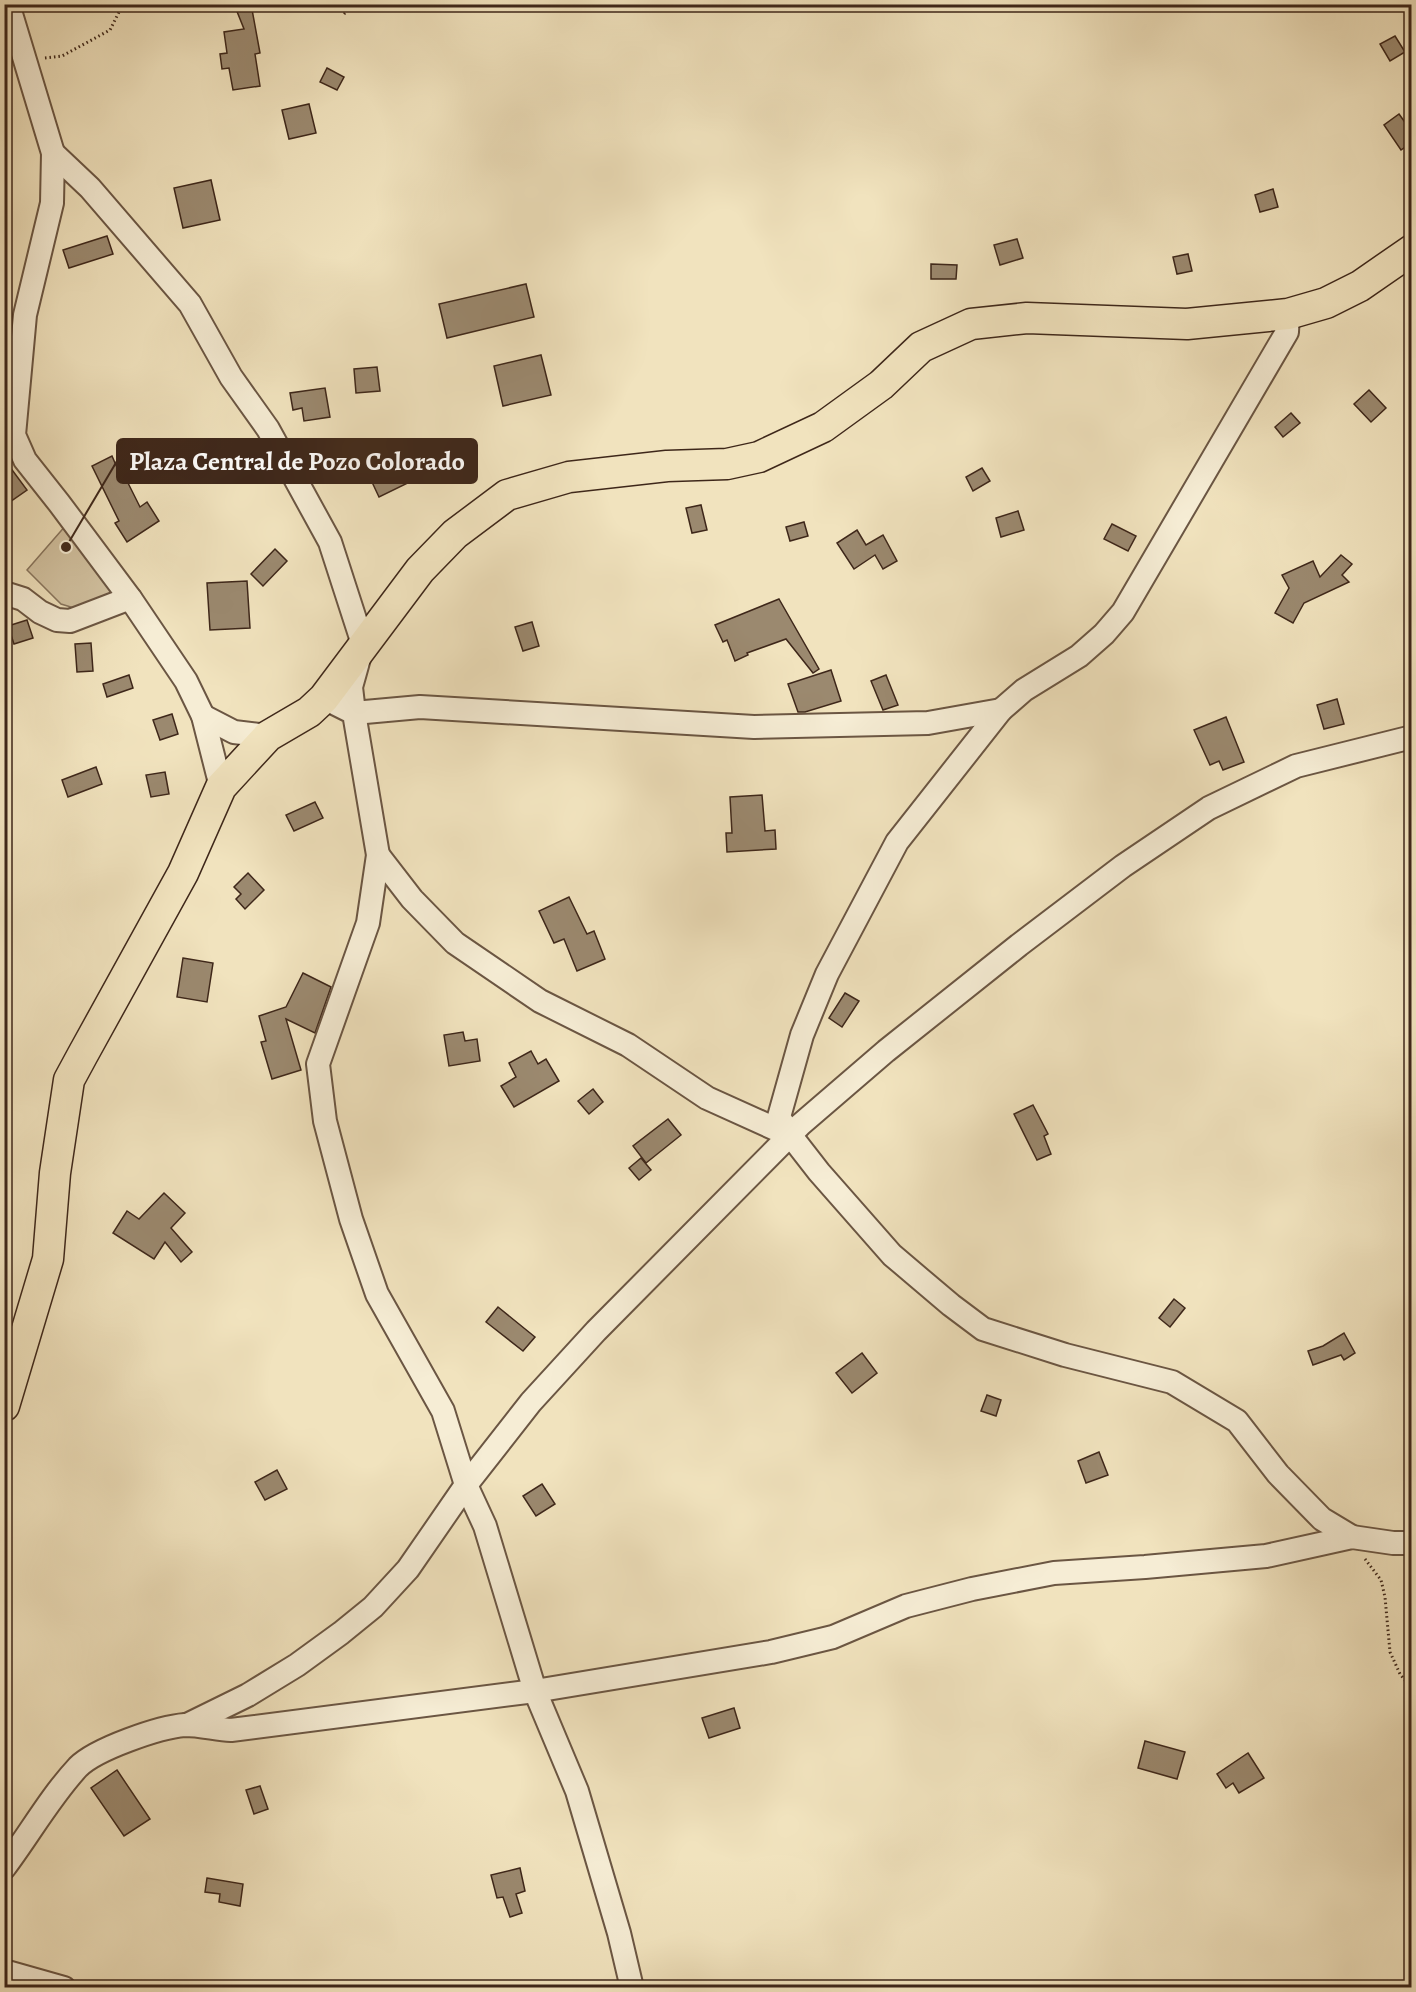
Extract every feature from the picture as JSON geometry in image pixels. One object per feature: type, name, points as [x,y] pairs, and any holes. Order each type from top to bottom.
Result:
[{"type":"main road","points":[[4,1406],[48,1258],[55,1173],[69,1080],[183,873],[221,787],[268,736],[309,712],[324,698],[420,570],[455,534],[507,495],[569,477],[667,466],[727,464],[759,457],[823,428],[881,385],[921,347],[971,324],[1027,318],[1187,324],[1288,314],[1326,303],[1360,286],[1412,250]]},
{"type":"street","points":[[8,4],[53,153],[52,203],[25,315],[14,435],[25,460],[130,598],[186,681],[203,716],[221,787]]},
{"type":"street","points":[[53,153],[90,188],[190,304],[231,377],[268,429],[330,542],[363,644],[351,687],[378,855],[368,922],[318,1064],[325,1121],[351,1219],[377,1294],[443,1411],[466,1485],[485,1526],[534,1691],[577,1791],[619,1933],[632,1988]]},
{"type":"street","points":[[1288,314],[1287,332],[1123,612],[1104,634],[1079,656],[1024,690],[1001,710],[897,842],[827,975],[802,1035],[779,1117],[819,1172],[892,1255],[983,1329],[1065,1355],[1172,1382],[1238,1421],[1278,1474],[1322,1519],[1352,1537]]},
{"type":"street","points":[[4,593],[23,599],[40,612],[57,620],[70,621],[130,598]]},
{"type":"street","points":[[324,698],[354,713],[420,707],[754,727],[928,723],[1001,710]]},
{"type":"street","points":[[203,716],[234,732],[268,736]]},
{"type":"street","points":[[187,1725],[248,1695],[297,1665],[373,1607],[408,1569],[466,1485],[531,1402],[596,1332],[800,1125],[886,1051],[1123,866],[1209,808],[1296,766],[1412,736]]},
{"type":"street","points":[[378,855],[412,899],[455,943],[540,1001],[628,1045],[707,1098],[791,1136]]},
{"type":"street","points":[[4,1868],[80,1765],[125,1740],[175,1726],[187,1725],[231,1730],[534,1691],[771,1652],[833,1637],[906,1606],[972,1589],[1054,1573],[1266,1556],[1352,1537],[1393,1543],[1412,1543]]},
{"type":"street","points":[[4,1971],[64,1988]]},
{"type":"path","points":[[24,61],[62,56],[110,30],[123,4]]},
{"type":"path","points":[[344,14],[354,4]]},
{"type":"path","points":[[1352,1537],[1368,1566],[1381,1580],[1385,1597],[1390,1652],[1400,1674],[1412,1689]]},
{"type":"shaded area","points":[[67,524],[116,595],[74,608],[61,604],[27,570]]},
{"type":"building","points":[[234,4],[251,4],[260,53],[255,54],[260,86],[233,90],[229,68],[222,69],[220,54],[227,53],[224,32],[244,29]]},
{"type":"building","points":[[1395,36],[1405,52],[1390,61],[1380,44]]},
{"type":"building","points":[[327,68],[344,77],[337,90],[320,82]]},
{"type":"building","points":[[309,104],[316,133],[289,139],[282,110]]},
{"type":"building","points":[[1399,114],[1412,132],[1412,142],[1401,150],[1384,125]]},
{"type":"building","points":[[211,180],[220,220],[183,228],[174,188]]},
{"type":"building","points":[[1273,189],[1278,207],[1260,212],[1255,195]]},
{"type":"building","points":[[107,236],[113,254],[69,268],[63,250]]},
{"type":"building","points":[[1017,239],[1023,258],[1000,265],[994,245]]},
{"type":"building","points":[[1188,254],[1192,271],[1177,274],[1173,257]]},
{"type":"building","points":[[931,264],[957,265],[956,279],[931,279]]},
{"type":"building","points":[[526,284],[534,317],[447,338],[439,304]]},
{"type":"building","points":[[541,355],[551,395],[503,406],[494,366]]},
{"type":"building","points":[[377,367],[380,391],[356,393],[354,369]]},
{"type":"building","points":[[325,388],[330,417],[304,421],[302,408],[293,410],[290,393]]},
{"type":"building","points":[[1369,390],[1386,408],[1371,422],[1354,404]]},
{"type":"building","points":[[1291,413],[1300,423],[1283,437],[1275,427]]},
{"type":"building","points":[[112,456],[122,479],[125,477],[140,507],[147,502],[159,521],[127,542],[115,523],[119,521],[92,466]]},
{"type":"building","points":[[4,459],[27,490],[4,506]]},
{"type":"building","points":[[387,459],[393,471],[407,464],[414,480],[379,497],[371,480],[378,477],[373,466]]},
{"type":"building","points":[[982,468],[990,481],[973,491],[966,477]]},
{"type":"building","points":[[701,505],[707,530],[692,533],[686,508]]},
{"type":"building","points":[[1018,511],[1024,530],[1001,537],[996,518]]},
{"type":"building","points":[[804,522],[808,536],[790,541],[786,527]]},
{"type":"building","points":[[1112,524],[1136,536],[1128,551],[1104,539]]},
{"type":"building","points":[[857,530],[866,545],[883,535],[897,561],[883,569],[875,555],[854,569],[837,543]]},
{"type":"building","points":[[275,549],[287,561],[263,586],[251,574]]},
{"type":"building","points":[[1341,555],[1352,564],[1342,575],[1349,582],[1304,603],[1293,623],[1275,613],[1289,588],[1282,575],[1313,561],[1320,577]]},
{"type":"building","points":[[247,581],[250,628],[210,630],[207,583]]},
{"type":"building","points":[[779,599],[819,669],[813,673],[786,639],[747,653],[748,655],[735,661],[727,640],[723,642],[715,625]]},
{"type":"building","points":[[27,620],[33,638],[14,644],[8,626]]},
{"type":"building","points":[[532,622],[539,646],[523,651],[515,627]]},
{"type":"building","points":[[91,643],[93,671],[77,672],[75,644]]},
{"type":"building","points":[[831,670],[841,701],[798,712],[788,684]]},
{"type":"building","points":[[129,675],[133,688],[107,697],[103,684]]},
{"type":"building","points":[[886,675],[898,705],[883,710],[871,681]]},
{"type":"building","points":[[1337,699],[1344,724],[1324,729],[1317,705]]},
{"type":"building","points":[[172,714],[178,734],[160,740],[153,720]]},
{"type":"building","points":[[1226,717],[1244,762],[1223,770],[1219,761],[1210,765],[1194,730]]},
{"type":"building","points":[[96,767],[102,784],[68,797],[62,780]]},
{"type":"building","points":[[165,772],[169,794],[151,797],[146,775]]},
{"type":"building","points":[[762,795],[765,831],[775,830],[776,849],[727,852],[726,833],[732,833],[730,797]]},
{"type":"building","points":[[315,802],[323,818],[294,831],[286,815]]},
{"type":"building","points":[[248,873],[264,890],[245,909],[236,899],[241,894],[234,887]]},
{"type":"building","points":[[569,897],[587,934],[594,931],[605,959],[577,971],[564,939],[554,943],[539,911]]},
{"type":"building","points":[[183,958],[213,963],[207,1002],[177,997]]},
{"type":"building","points":[[303,973],[331,987],[315,1033],[286,1019],[301,1070],[272,1079],[261,1042],[266,1041],[259,1016],[286,1007]]},
{"type":"building","points":[[845,993],[859,1001],[842,1027],[829,1018]]},
{"type":"building","points":[[463,1032],[465,1041],[477,1039],[480,1061],[449,1066],[444,1035]]},
{"type":"building","points":[[531,1051],[538,1064],[546,1059],[559,1081],[514,1107],[501,1086],[516,1077],[509,1063]]},
{"type":"building","points":[[593,1089],[603,1102],[589,1114],[578,1101]]},
{"type":"building","points":[[1033,1105],[1048,1134],[1044,1136],[1051,1154],[1037,1160],[1014,1114]]},
{"type":"building","points":[[668,1119],[681,1135],[646,1163],[633,1146]]},
{"type":"building","points":[[641,1158],[651,1170],[639,1180],[629,1168]]},
{"type":"building","points":[[164,1193],[185,1213],[171,1228],[192,1252],[181,1262],[165,1242],[154,1259],[113,1233],[127,1211],[139,1219]]},
{"type":"building","points":[[1174,1299],[1185,1308],[1170,1327],[1159,1318]]},
{"type":"building","points":[[498,1307],[535,1337],[523,1351],[486,1322]]},
{"type":"building","points":[[1344,1333],[1355,1353],[1344,1360],[1341,1355],[1313,1365],[1308,1351],[1323,1346]]},
{"type":"building","points":[[862,1353],[877,1373],[852,1393],[836,1373]]},
{"type":"building","points":[[987,1395],[1001,1400],[996,1416],[981,1411]]},
{"type":"building","points":[[1099,1452],[1108,1475],[1086,1483],[1078,1461]]},
{"type":"building","points":[[277,1470],[287,1489],[265,1500],[255,1482]]},
{"type":"building","points":[[542,1484],[555,1504],[536,1516],[523,1496]]},
{"type":"building","points":[[734,1708],[740,1728],[709,1738],[702,1718]]},
{"type":"building","points":[[1145,1741],[1185,1752],[1177,1779],[1138,1768]]},
{"type":"building","points":[[1248,1753],[1264,1778],[1239,1793],[1233,1783],[1226,1788],[1217,1774]]},
{"type":"building","points":[[117,1770],[150,1819],[124,1836],[91,1788]]},
{"type":"building","points":[[260,1786],[268,1809],[254,1814],[246,1790]]},
{"type":"building","points":[[520,1868],[525,1891],[516,1894],[522,1913],[510,1917],[503,1897],[497,1898],[491,1875]]},
{"type":"building","points":[[207,1878],[243,1884],[240,1906],[219,1902],[220,1894],[205,1892]]},
{"type":"place","name":"Plaza Central de Pozo Colorado","points":[[66,547]]}]
